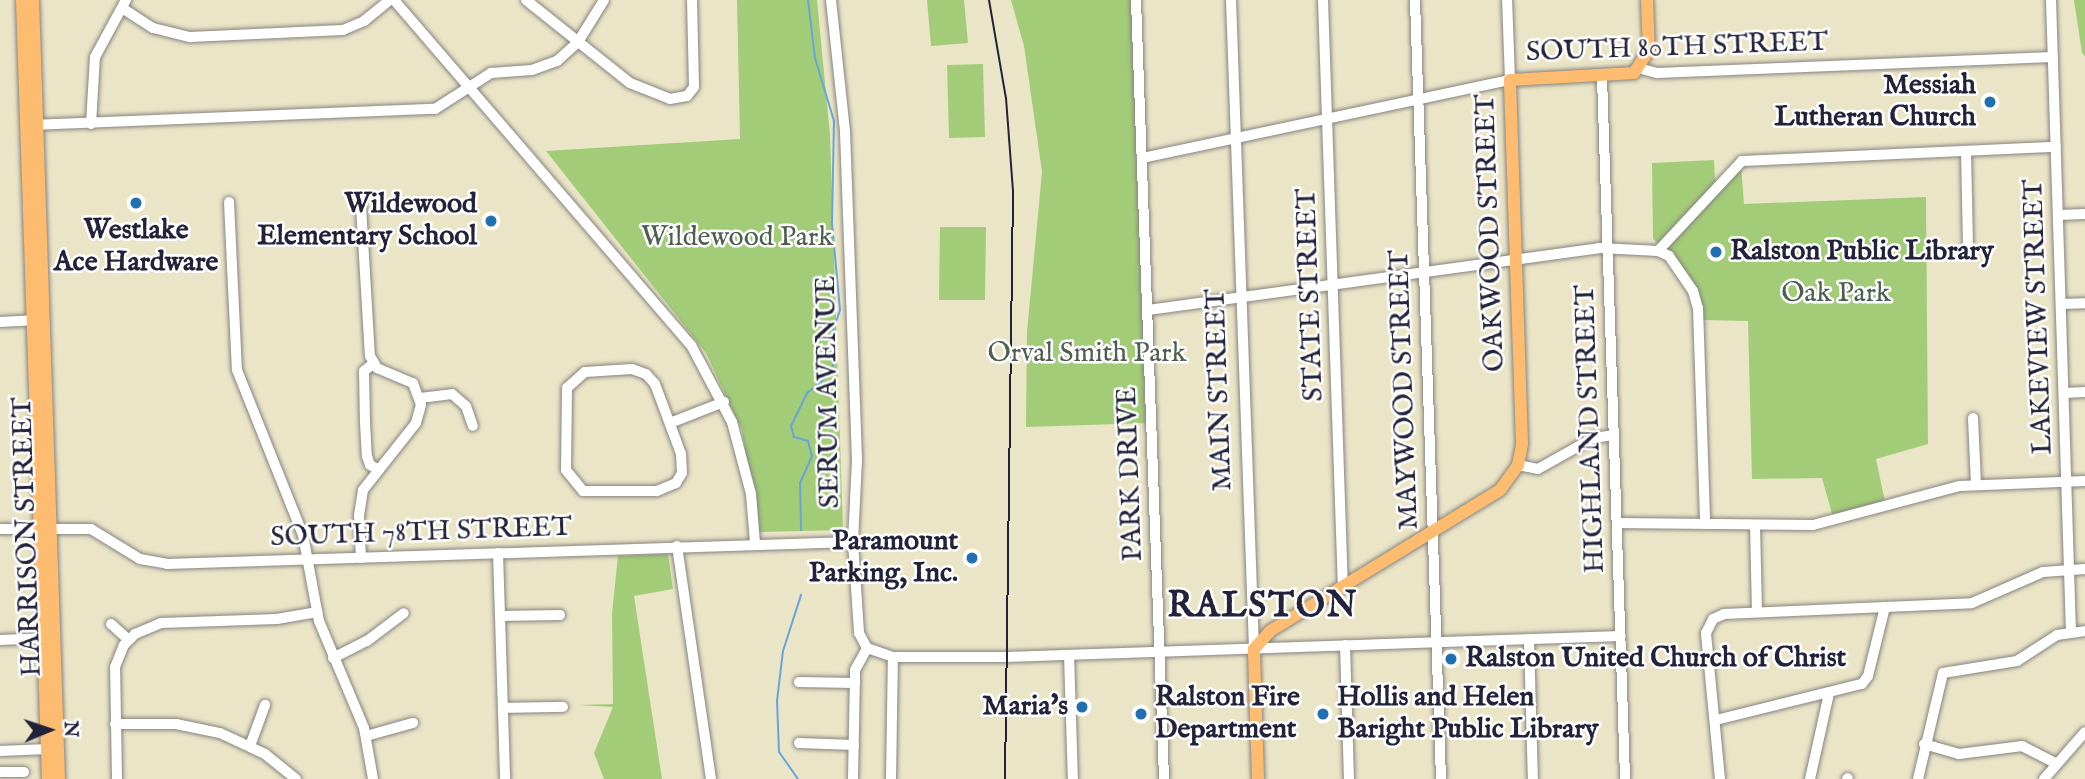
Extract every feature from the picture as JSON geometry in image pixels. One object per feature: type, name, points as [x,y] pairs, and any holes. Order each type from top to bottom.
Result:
[{"type":"main road","name":"HARRISON STREET","points":[[22,0],[32,125]]},
{"type":"main road","name":"HARRISON STREET","points":[[33,0],[32,125],[50,638],[60,779]]},
{"type":"main road","points":[[1638,68],[1649,50],[1647,0]]},
{"type":"main road","name":"SOUTH 80TH STREET","points":[[1510,80],[1630,75],[1638,68]]},
{"type":"main road","name":"OAKWOOD STREET","points":[[1510,80],[1522,444],[1518,465]]},
{"type":"main road","points":[[1254,649],[1270,631],[1433,535],[1500,490],[1518,465]]},
{"type":"main road","name":"HARRISON STREET","points":[[48,779],[50,638]]},
{"type":"main road","name":"MAIN STREET","points":[[1254,649],[1258,779]]},
{"type":"street","points":[[91,124],[94,57],[124,4],[153,27],[190,37],[343,30],[365,21],[392,0],[691,345],[724,402],[742,454],[755,542]]},
{"type":"street","points":[[526,0],[641,91],[670,99],[687,96],[694,87],[692,0]]},
{"type":"street","points":[[32,125],[429,110],[452,102],[501,70],[549,66],[578,41],[604,0]]},
{"type":"street","name":"SERUM AVENUE","points":[[831,0],[845,132],[857,460],[853,542],[859,633],[867,648]]},
{"type":"street","name":"PARK DRIVE","points":[[1136,0],[1164,779]]},
{"type":"street","name":"MAIN STREET","points":[[1231,0],[1254,649]]},
{"type":"street","name":"STATE STREET","points":[[1323,0],[1343,589]]},
{"type":"street","name":"MAYWOOD STREET","points":[[1415,0],[1441,779]]},
{"type":"street","name":"OAKWOOD STREET","points":[[1507,0],[1510,80]]},
{"type":"street","name":"LAKEVIEW STREET","points":[[2051,0],[2071,632]]},
{"type":"street","name":"SOUTH 80TH STREET","points":[[1638,68],[1657,73],[2053,57]]},
{"type":"street","name":"HIGHLAND STREET","points":[[1602,77],[1625,779]]},
{"type":"street","name":"SOUTH 80TH STREET","points":[[1142,158],[1510,80]]},
{"type":"street","points":[[1658,251],[1742,161],[2056,146]]},
{"type":"street","points":[[1966,151],[1968,245]]},
{"type":"street","points":[[229,202],[237,370],[310,560],[317,612],[366,736],[373,779]]},
{"type":"street","points":[[361,206],[367,344],[373,363],[413,383],[421,398],[420,417],[378,470],[360,502],[361,558]]},
{"type":"street","points":[[2058,215],[2085,214]]},
{"type":"street","points":[[1148,310],[1607,248],[1658,251],[1675,265],[1698,307],[1705,524]]},
{"type":"street","points":[[2061,304],[2085,303]]},
{"type":"street","points":[[0,322],[39,320]]},
{"type":"street","points":[[373,363],[364,371],[365,422],[367,456],[370,465],[378,470]]},
{"type":"street","points":[[632,369],[646,374],[655,384],[670,423],[682,460],[676,483],[657,491],[593,494],[570,478],[563,399],[570,382],[582,373],[632,369]]},
{"type":"street","points":[[2064,393],[2085,392]]},
{"type":"street","points":[[421,398],[452,394],[466,406],[473,426]]},
{"type":"street","points":[[670,423],[724,402]]},
{"type":"street","points":[[1973,418],[1976,485]]},
{"type":"street","points":[[1518,465],[1538,469],[1593,438],[1614,435]]},
{"type":"street","points":[[1617,523],[1821,524],[1946,489],[1976,485],[2085,481]]},
{"type":"street","points":[[1755,525],[1757,612]]},
{"type":"street","name":"SOUTH 78TH STREET","points":[[0,529],[91,529],[140,559],[167,564],[755,542],[853,542]]},
{"type":"street","points":[[677,546],[711,779]]},
{"type":"street","points":[[498,553],[505,779]]},
{"type":"street","points":[[1720,779],[1706,629],[1719,615],[1979,602],[2036,574],[2085,569]]},
{"type":"street","points":[[1716,720],[1829,693],[1865,681],[1885,607]]},
{"type":"street","points":[[117,779],[115,667],[129,640],[161,623],[277,619],[317,612]]},
{"type":"street","points":[[333,658],[367,641],[404,613]]},
{"type":"street","points":[[500,616],[560,615]]},
{"type":"street","points":[[111,624],[129,640]]},
{"type":"street","points":[[1918,779],[1924,744],[1943,673],[2017,661],[2057,635],[2085,631]]},
{"type":"street","points":[[853,779],[857,663],[867,648],[893,657],[1069,655],[1621,636]]},
{"type":"street","points":[[0,640],[50,638]]},
{"type":"street","points":[[1529,640],[1533,779]]},
{"type":"street","points":[[1345,645],[1349,779]]},
{"type":"street","points":[[1069,655],[1073,779]]},
{"type":"street","points":[[891,779],[893,657]]},
{"type":"street","points":[[800,682],[855,683]]},
{"type":"street","points":[[1810,779],[1829,693]]},
{"type":"street","points":[[250,746],[265,705]]},
{"type":"street","points":[[503,708],[564,707]]},
{"type":"street","points":[[366,736],[413,723]]},
{"type":"street","points":[[115,724],[190,726],[250,746],[296,779]]},
{"type":"street","points":[[2044,779],[2085,732]]},
{"type":"street","points":[[799,743],[854,745]]},
{"type":"street","points":[[1924,744],[1959,754],[2022,746],[2057,764]]},
{"type":"street","points":[[0,751],[48,749]]},
{"type":"street","points":[[0,772],[24,772]]},
{"type":"green space","name":"Wildewood Park","points":[[737,0],[817,0],[830,135],[843,530],[759,532],[742,430],[706,353],[546,151],[740,139]]},
{"type":"green space","points":[[927,0],[964,0],[968,43],[931,46]]},
{"type":"green space","name":"Orval Smith Park","points":[[1011,0],[1133,0],[1149,423],[1026,427],[1027,332],[1042,172],[1024,46]]},
{"type":"green space","points":[[2074,0],[2085,0],[2085,56],[2082,53]]},
{"type":"green space","points":[[983,64],[985,137],[949,138],[947,65]]},
{"type":"green space","name":"Oak Park","points":[[1714,160],[1715,179],[1721,185],[1741,165],[1744,204],[1926,197],[1928,444],[1876,459],[1885,502],[1833,517],[1822,478],[1752,479],[1748,321],[1703,320],[1696,288],[1675,257],[1653,239],[1652,163]]},
{"type":"green space","points":[[940,227],[986,227],[985,300],[939,300]]},
{"type":"green space","points":[[668,554],[673,589],[634,596],[662,779],[604,779],[594,753],[613,707],[577,705],[613,704],[612,613],[618,556]]},
{"type":"waterway","points":[[801,530],[800,483],[812,456],[808,441],[794,437],[791,426],[807,393],[829,375],[833,365],[828,345],[840,310],[832,223],[834,121],[815,58],[808,0]]},
{"type":"waterway","points":[[798,779],[779,752],[777,701],[783,651],[801,595]]},
{"type":"railway","points":[[989,0],[1006,98],[1013,192],[1005,779]]},
{"type":"place","name":"Messiah Lutheran Church","points":[[1990,102]]},
{"type":"place","name":"Westlake Ace Hardware","points":[[136,203]]},
{"type":"place","name":"Wildewood Elementary School","points":[[491,221]]},
{"type":"place","name":"Ralston Public Library","points":[[1716,252]]},
{"type":"place","name":"Paramount Parking, Inc.","points":[[972,558]]},
{"type":"place","name":"Ralston United Church of Christ","points":[[1451,659]]},
{"type":"place","name":"Maria's","points":[[1082,707]]},
{"type":"place","name":"Ralston Fire Department","points":[[1141,714]]},
{"type":"place","name":"Hollis and Helen Baright Public Library","points":[[1323,714]]},
{"type":"district","name":"RALSTON","points":[[1263,607]]}]
